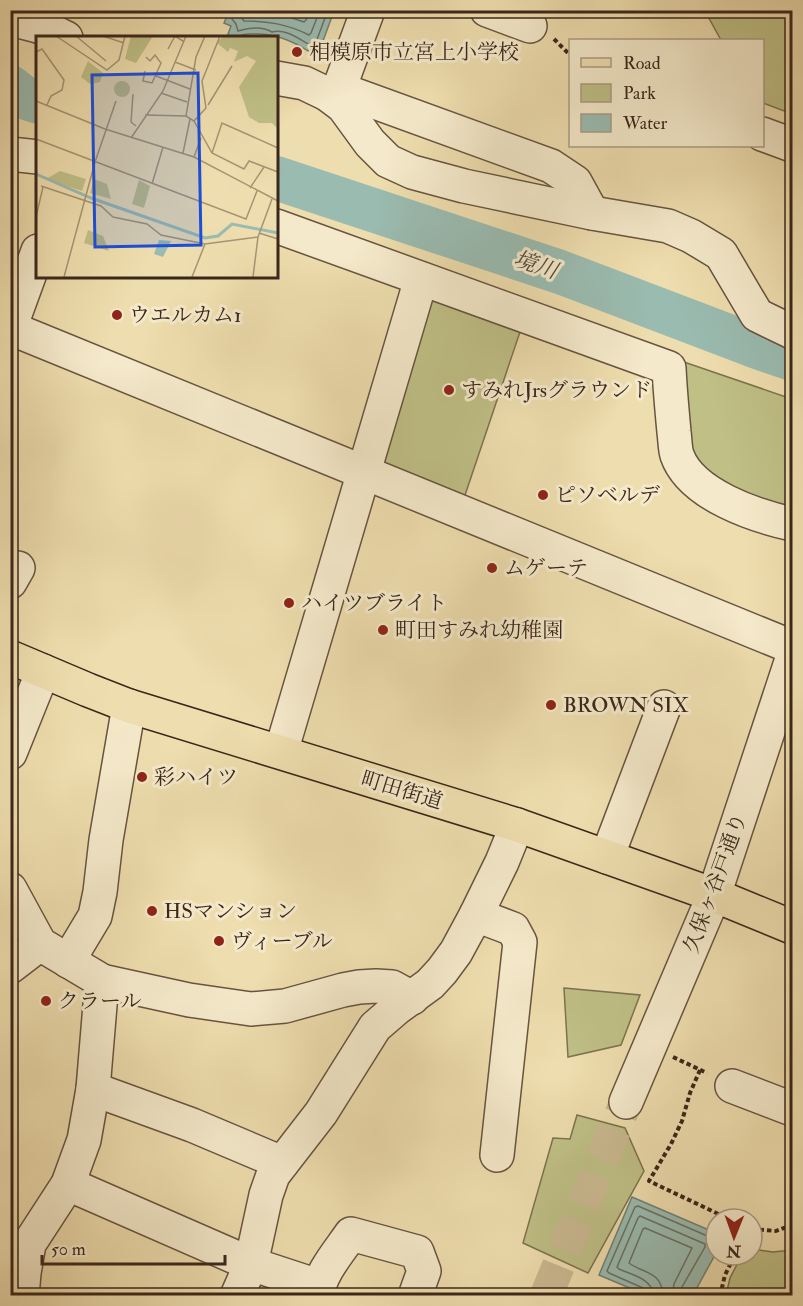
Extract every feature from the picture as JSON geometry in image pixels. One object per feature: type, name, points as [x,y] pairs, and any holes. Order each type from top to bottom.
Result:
[{"type":"main road","name":"町田街道","points":[[10,657],[129,706],[517,825],[714,895],[792,927]]},
{"type":"street","points":[[333,92],[368,10]]},
{"type":"street","points":[[488,10],[530,26]]},
{"type":"street","points":[[10,20],[24,22],[63,36]]},
{"type":"street","points":[[278,78],[333,92],[551,166],[575,182],[592,213]]},
{"type":"street","points":[[333,92],[370,143],[388,161],[412,172],[464,186],[592,213],[668,226],[691,236],[721,254],[757,315],[792,332]]},
{"type":"street","points":[[764,135],[792,145]]},
{"type":"street","points":[[10,154],[36,157]]},
{"type":"street","points":[[278,227],[669,368],[670,401],[677,455],[687,472],[711,493],[739,508],[792,524]]},
{"type":"street","points":[[36,256],[10,328],[792,647]]},
{"type":"street","points":[[281,752],[421,279]]},
{"type":"street","name":"久保ヶ谷戸通り","points":[[627,1102],[714,895],[792,659]]},
{"type":"street","points":[[10,753],[43,671]]},
{"type":"street","points":[[68,961],[95,916],[129,706]]},
{"type":"street","points":[[607,857],[664,707]]},
{"type":"street","points":[[237,1296],[251,1264],[266,1195],[273,1175],[321,1113],[375,1028],[397,1008],[430,984],[456,952],[502,862],[517,825]]},
{"type":"street","points":[[10,889],[40,944],[102,981],[189,1000],[251,1009],[285,1006],[351,989],[376,986],[392,987],[411,998]]},
{"type":"street","points":[[476,915],[513,929],[520,942],[497,1155]]},
{"type":"street","points":[[10,967],[40,944]]},
{"type":"street","points":[[22,1296],[29,1244],[68,1185],[84,1140],[93,1089],[102,981]]},
{"type":"street","points":[[722,1081],[771,1110]]},
{"type":"street","points":[[93,1089],[192,1125],[282,1163]]},
{"type":"street","points":[[68,1185],[318,1291],[328,1269],[351,1234],[417,1252],[424,1271],[415,1296]]},
{"type":"path","points":[[671,1056],[722,1081]]},
{"type":"path","points":[[700,1070],[671,1144],[649,1181],[704,1207]]},
{"type":"path","points":[[764,1230],[776,1231],[792,1225]]},
{"type":"path","points":[[720,1296],[729,1267]]},
{"type":"green space","points":[[705,11],[792,11],[792,114],[764,103],[764,39],[720,39]]},
{"type":"green space","name":"すみれJrsグラウンド","points":[[427,292],[522,326],[463,501],[384,469],[379,454]]},
{"type":"green space","points":[[681,361],[792,399],[792,516],[724,488],[692,457]]},
{"type":"green space","points":[[564,988],[640,995],[621,1045],[568,1057]]},
{"type":"green space","points":[[577,1115],[625,1128],[644,1171],[588,1273],[523,1243],[553,1138],[570,1139]]},
{"type":"green space","points":[[792,1250],[792,1295],[726,1295],[730,1278],[736,1267],[764,1267],[764,1251]]},
{"type":"water","points":[[229,10],[334,11],[320,49],[308,51],[278,36],[247,34],[227,36],[231,26],[224,23]]},
{"type":"water","points":[[632,1197],[704,1228],[704,1267],[708,1267],[693,1295],[646,1295],[599,1275]]},
{"type":"waterway","name":"境川","points":[[10,87],[23,97],[36,101]]},
{"type":"waterway","name":"境川","points":[[278,179],[560,272],[792,359]]},
{"type":"tunnel","points":[[546,1296],[626,1102]]},
{"type":"place","name":"相模原市立宮上小学校","points":[[297,52]]},
{"type":"place","name":"ウエルカム1","points":[[117,315]]},
{"type":"place","name":"すみれJrsグラウンド","points":[[449,390]]},
{"type":"place","name":"ピソベルデ","points":[[543,495]]},
{"type":"place","name":"ムゲーテ","points":[[492,568]]},
{"type":"place","name":"ハイツブライト","points":[[289,603]]},
{"type":"place","name":"町田すみれ幼稚園","points":[[383,630]]},
{"type":"place","name":"BROWN SIX","points":[[551,705]]},
{"type":"place","name":"彩ハイツ","points":[[142,777]]},
{"type":"place","name":"HSマンション","points":[[152,911]]},
{"type":"place","name":"ヴィーブル","points":[[219,941]]},
{"type":"place","name":"クラール","points":[[46,1001]]}]
